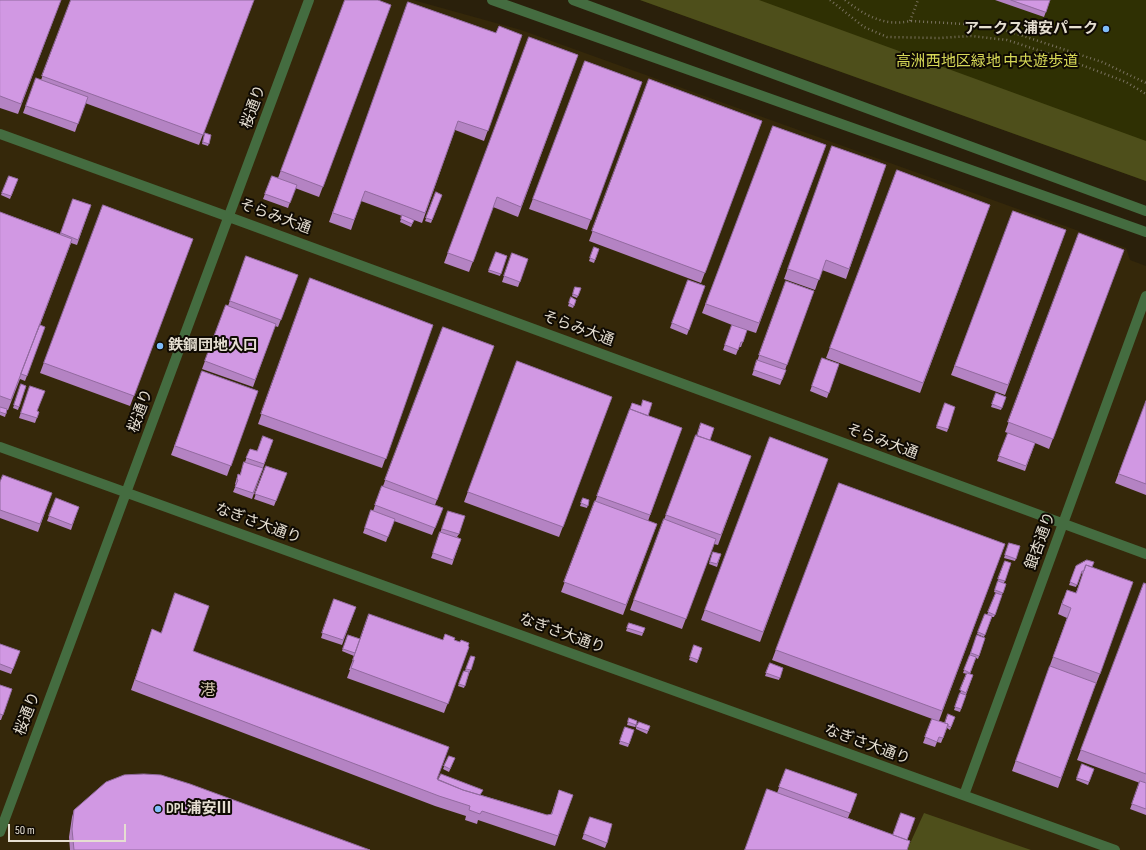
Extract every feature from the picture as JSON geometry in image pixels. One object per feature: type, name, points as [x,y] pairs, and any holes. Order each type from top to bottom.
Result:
[{"type":"street","name":"桜通り","points":[[0,832],[309,0]]},
{"type":"street","points":[[492,0],[1146,232]]},
{"type":"street","points":[[573,0],[1146,210]]},
{"type":"street","name":"そらみ大通","points":[[0,134],[1146,554]]},
{"type":"street","name":"銀杏通り","points":[[964,795],[1146,296]]},
{"type":"street","name":"なぎさ大通り","points":[[0,447],[1115,850]]},
{"type":"path","points":[[830,0],[864,27],[887,37],[939,38],[971,36],[1007,40],[1070,60],[1126,82],[1146,94]]},
{"type":"path","points":[[845,0],[867,15],[885,22],[901,23],[910,21],[966,24],[1008,31],[1102,62],[1146,83]]},
{"type":"path","points":[[910,21],[918,0]]},
{"type":"shaded area","points":[[0,0],[413,0],[521,30],[1126,248],[1130,260],[1146,266],[1146,850],[0,850]]},
{"type":"shaded area","points":[[640,0],[759,0],[1146,141],[1146,181]]},
{"type":"shaded area","points":[[924,813],[1031,850],[907,850]]},
{"type":"green space","name":"高洲西地区緑地 中央遊歩道","points":[[640,0],[1146,0],[1146,181]]},
{"type":"building","points":[[0,0],[61,0],[21,104],[0,96]]},
{"type":"building","points":[[71,0],[254,0],[203,135],[42,76]]},
{"type":"building","points":[[345,0],[378,0],[391,5],[323,187],[281,171]]},
{"type":"building","points":[[1011,0],[1050,0],[1046,12]]},
{"type":"building","points":[[408,2],[496,33],[499,26],[522,35],[488,131],[458,121],[425,213],[365,191],[354,220],[333,213]]},
{"type":"building","points":[[529,37],[578,55],[521,207],[497,197],[473,262],[448,253]]},
{"type":"building","points":[[585,61],[642,82],[591,220],[533,199]]},
{"type":"building","points":[[36,78],[88,97],[78,124],[26,106]]},
{"type":"building","points":[[649,79],[762,121],[705,273],[592,231]]},
{"type":"building","points":[[773,126],[826,145],[759,323],[706,304]]},
{"type":"building","points":[[205,133],[211,135],[209,144],[203,142]]},
{"type":"building","points":[[832,146],[886,165],[849,269],[826,260],[819,280],[788,269]]},
{"type":"building","points":[[897,170],[990,205],[923,383],[830,348]]},
{"type":"building","points":[[9,176],[18,179],[11,196],[2,193]]},
{"type":"building","points":[[272,176],[297,185],[290,203],[265,194]]},
{"type":"building","points":[[436,192],[442,195],[432,220],[426,218]]},
{"type":"building","points":[[73,199],[91,205],[78,240],[61,233]]},
{"type":"building","points":[[103,205],[193,239],[134,396],[44,363]]},
{"type":"building","points":[[1013,211],[1066,230],[1008,385],[955,366]]},
{"type":"building","points":[[0,212],[72,239],[11,400],[0,396]]},
{"type":"building","points":[[402,215],[414,220],[412,224],[401,219]]},
{"type":"building","points":[[1079,233],[1124,250],[1053,439],[1008,422]]},
{"type":"building","points":[[594,247],[599,249],[595,260],[590,258]]},
{"type":"building","points":[[496,252],[507,256],[501,274],[489,270]]},
{"type":"building","points":[[512,253],[528,259],[520,282],[504,276]]},
{"type":"building","points":[[246,256],[298,275],[281,320],[230,301]]},
{"type":"building","points":[[310,278],[433,325],[386,459],[261,414]]},
{"type":"building","points":[[688,280],[705,286],[689,330],[672,323]]},
{"type":"building","points":[[786,281],[814,291],[787,365],[759,355]]},
{"type":"building","points":[[575,287],[581,288],[578,296],[573,294]]},
{"type":"building","points":[[571,297],[576,300],[574,306],[569,303]]},
{"type":"building","points":[[226,305],[276,324],[255,380],[205,361]]},
{"type":"building","points":[[40,325],[45,327],[27,376],[21,374]]},
{"type":"building","points":[[732,325],[747,330],[743,342],[741,342],[738,350],[725,345]]},
{"type":"building","points":[[443,327],[494,346],[437,500],[385,480]]},
{"type":"building","points":[[822,358],[839,364],[829,393],[812,386]]},
{"type":"building","points":[[757,360],[786,370],[782,380],[754,370]]},
{"type":"building","points":[[517,361],[612,397],[563,527],[468,492]]},
{"type":"building","points":[[202,371],[258,391],[231,466],[175,446]]},
{"type":"building","points":[[21,384],[26,386],[19,407],[14,405]]},
{"type":"building","points":[[30,386],[45,391],[37,411],[39,412],[37,418],[21,413]]},
{"type":"building","points":[[996,393],[1006,397],[1002,408],[992,404]]},
{"type":"building","points":[[643,400],[652,403],[648,416],[630,409],[632,403],[641,406]]},
{"type":"building","points":[[1146,401],[1146,484],[1119,474]]},
{"type":"building","points":[[945,403],[955,407],[948,429],[937,426]]},
{"type":"building","points":[[0,407],[7,409],[6,414],[0,412]]},
{"type":"building","points":[[630,409],[682,428],[650,515],[597,496]]},
{"type":"building","points":[[701,423],[714,428],[710,440],[697,436]]},
{"type":"building","points":[[1008,433],[1035,443],[1026,466],[999,456]]},
{"type":"building","points":[[696,435],[751,456],[721,535],[666,515]]},
{"type":"building","points":[[263,436],[273,440],[264,464],[246,458],[250,449],[257,451]]},
{"type":"building","points":[[770,437],[828,459],[763,632],[705,610]]},
{"type":"building","points":[[244,462],[263,468],[253,493],[235,487],[238,480],[238,474],[240,475]]},
{"type":"building","points":[[266,466],[287,473],[276,501],[255,494]]},
{"type":"building","points":[[3,475],[52,493],[40,524],[0,510],[0,482]]},
{"type":"building","points":[[839,483],[1005,544],[942,711],[776,650]]},
{"type":"building","points":[[382,486],[443,508],[435,528],[375,505]]},
{"type":"building","points":[[56,498],[79,507],[72,525],[49,516]]},
{"type":"building","points":[[583,498],[589,500],[588,506],[581,503]]},
{"type":"building","points":[[595,501],[657,524],[626,605],[564,582]]},
{"type":"building","points":[[371,510],[395,519],[388,537],[365,528]]},
{"type":"building","points":[[448,511],[465,516],[459,534],[442,529]]},
{"type":"building","points":[[664,519],[716,539],[686,619],[634,600]]},
{"type":"building","points":[[440,532],[461,539],[453,560],[433,553]]},
{"type":"building","points":[[1009,543],[1020,546],[1016,559],[1005,555]]},
{"type":"building","points":[[713,552],[721,554],[717,564],[710,562]]},
{"type":"building","points":[[1087,560],[1094,562],[1092,567],[1086,565],[1077,585],[1070,582],[1076,566]]},
{"type":"building","points":[[1005,561],[1011,563],[1005,581],[998,579]]},
{"type":"building","points":[[1086,565],[1133,582],[1100,674],[1053,657],[1071,608],[1062,604],[1067,590],[1076,593]]},
{"type":"building","points":[[998,581],[1006,584],[1003,593],[995,590]]},
{"type":"building","points":[[1144,583],[1146,584],[1146,774],[1081,750]]},
{"type":"building","points":[[175,593],[209,606],[193,651],[449,747],[437,779],[463,790],[547,815],[552,814],[559,790],[573,795],[558,836],[482,811],[480,814],[469,810],[470,806],[439,796],[135,680],[152,629],[161,633]]},
{"type":"building","points":[[996,593],[1002,595],[995,615],[988,612]]},
{"type":"building","points":[[334,599],[356,607],[343,640],[322,633]]},
{"type":"building","points":[[369,614],[443,640],[445,634],[455,638],[454,640],[460,642],[461,640],[469,643],[469,647],[448,704],[351,668]]},
{"type":"building","points":[[985,614],[992,616],[985,635],[978,632]]},
{"type":"building","points":[[629,623],[645,628],[643,633],[627,628]]},
{"type":"building","points":[[348,635],[360,639],[355,653],[343,649]]},
{"type":"building","points":[[977,635],[985,638],[979,656],[971,653]]},
{"type":"building","points":[[0,644],[20,651],[13,669],[0,664]]},
{"type":"building","points":[[694,645],[702,648],[698,660],[690,657]]},
{"type":"building","points":[[970,655],[976,657],[970,673],[964,670]]},
{"type":"building","points":[[471,656],[475,657],[471,670],[466,669]]},
{"type":"building","points":[[770,663],[783,668],[780,678],[766,673]]},
{"type":"building","points":[[1050,666],[1096,683],[1061,778],[1016,761]]},
{"type":"building","points":[[464,671],[469,672],[465,686],[459,684]]},
{"type":"building","points":[[967,673],[973,675],[966,693],[960,690]]},
{"type":"building","points":[[0,685],[12,689],[3,715],[0,714]]},
{"type":"building","points":[[960,693],[966,695],[961,709],[955,707]]},
{"type":"building","points":[[948,714],[955,717],[951,727],[945,723]]},
{"type":"building","points":[[629,718],[637,721],[636,725],[628,722]]},
{"type":"building","points":[[932,719],[948,724],[943,738],[939,737],[937,742],[925,737]]},
{"type":"building","points":[[639,722],[650,726],[648,731],[636,727]]},
{"type":"building","points":[[625,727],[634,730],[629,744],[620,741]]},
{"type":"building","points":[[449,756],[455,758],[450,769],[444,766]]},
{"type":"building","points":[[1082,764],[1094,769],[1089,782],[1077,778]]},
{"type":"building","points":[[786,769],[857,794],[850,813],[779,787]]},
{"type":"building","points":[[441,774],[483,790],[480,795],[463,790],[438,780]]},
{"type":"building","name":"DPL浦安Ⅲ","points":[[124,775],[161,775],[190,784],[370,850],[74,850],[72,829],[74,810],[106,782]]},
{"type":"building","points":[[1140,781],[1146,783],[1146,809],[1132,804]]},
{"type":"building","points":[[767,789],[910,841],[907,850],[745,850]]},
{"type":"building","points":[[901,813],[915,818],[907,840],[893,835]]},
{"type":"building","points":[[590,817],[612,824],[607,843],[584,834]]},
{"type":"place","name":"アークス浦安パーク","points":[[1106,29]]},
{"type":"place","name":"鉄鋼団地入口","points":[[160,346]]},
{"type":"place","name":"DPL浦安Ⅲ","points":[[158,809]]},
{"type":"district","name":"港","points":[[208,691]]}]
